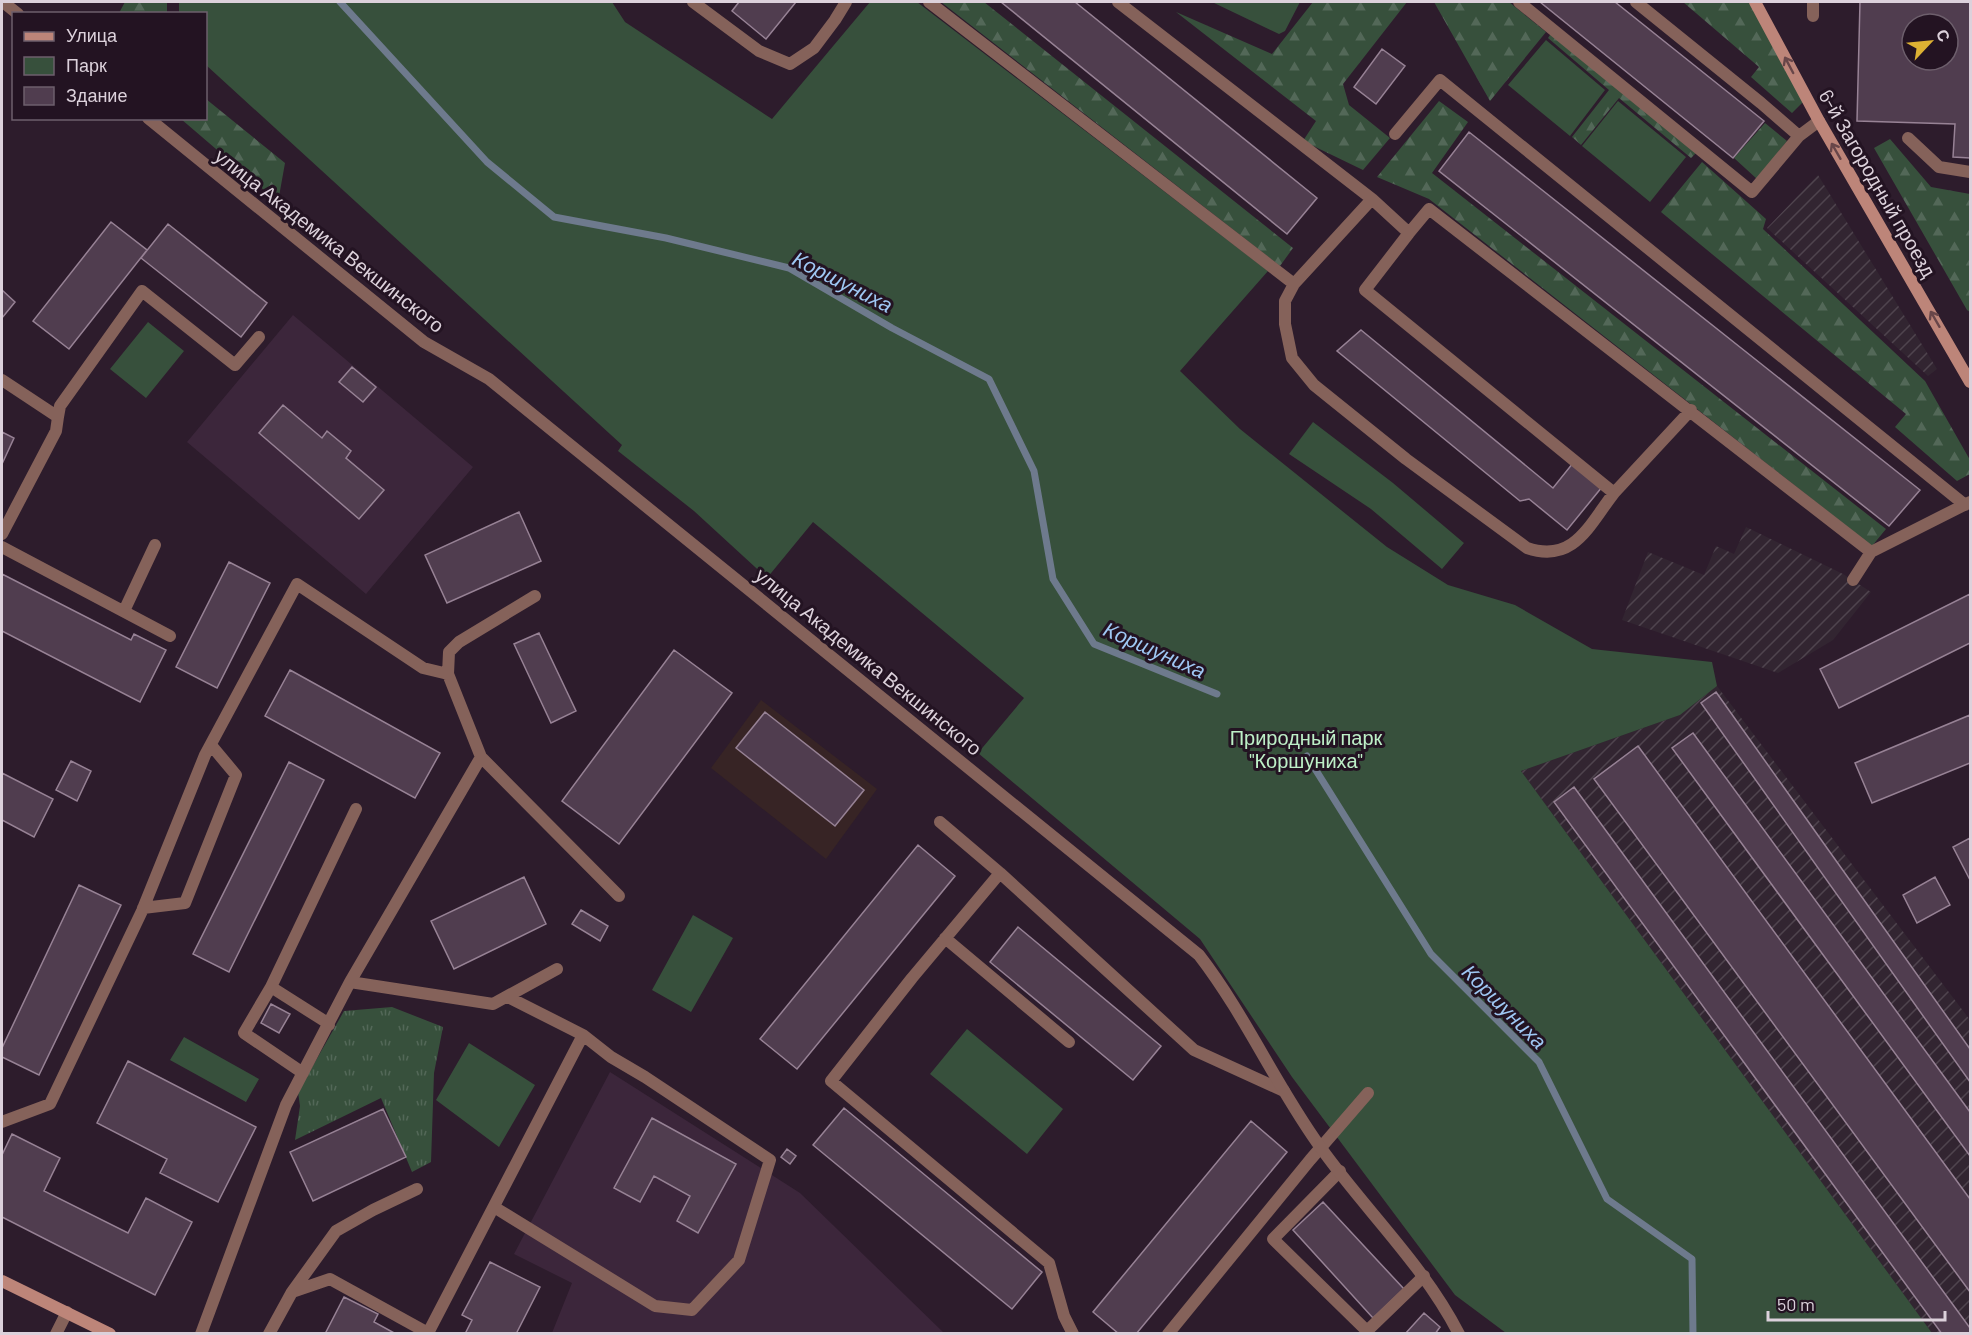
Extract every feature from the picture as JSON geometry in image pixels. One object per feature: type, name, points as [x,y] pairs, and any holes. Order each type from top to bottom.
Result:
[{"type":"street","points":[[3,2],[16,12]]},
{"type":"street","points":[[693,2],[759,51],[790,64],[814,48],[846,2]]},
{"type":"street","points":[[929,2],[1294,284]]},
{"type":"street","points":[[1118,2],[1372,200],[1409,233]]},
{"type":"street","points":[[1519,2],[1752,192],[1799,136],[1819,122]]},
{"type":"street","points":[[1636,2],[1799,136]]},
{"type":"street","name":"6-й Загородный проезд","points":[[1755,2],[1819,122],[1967,368],[1971,381]]},
{"type":"street","points":[[1813,2],[1813,16]]},
{"type":"street","points":[[1395,134],[1440,80],[1968,503],[1872,552],[1853,580]]},
{"type":"street","name":"улица Академика Векшинского","points":[[150,120],[424,342],[489,379],[1199,955],[1250,1030],[1284,1091],[1321,1148],[1424,1276],[1459,1334]]},
{"type":"street","points":[[1908,138],[1939,167],[1971,172]]},
{"type":"street","points":[[1372,200],[1294,284],[1286,301],[1287,339],[1292,358],[1314,385],[1406,459],[1527,548],[1540,552],[1551,552],[1565,549],[1576,542],[1614,493],[1691,410]]},
{"type":"street","points":[[1614,493],[1365,290],[1429,209],[1872,552]]},
{"type":"street","points":[[2,534],[56,431],[60,406],[142,291],[235,365],[259,337]]},
{"type":"street","points":[[2,380],[58,417]]},
{"type":"street","points":[[124,611],[155,545]]},
{"type":"street","points":[[2,547],[170,636]]},
{"type":"street","points":[[2,1122],[50,1104],[143,908],[211,745],[297,584],[423,668],[448,674]]},
{"type":"street","points":[[535,596],[459,642],[449,652],[448,674],[481,757],[619,896]]},
{"type":"street","points":[[143,908],[185,903],[236,775],[211,745]]},
{"type":"street","points":[[201,1334],[286,1104],[350,982],[481,757]]},
{"type":"street","points":[[303,1073],[244,1033],[270,987],[356,809]]},
{"type":"street","points":[[940,822],[1000,873],[1194,1050],[1284,1091]]},
{"type":"street","points":[[1000,873],[831,1081],[1049,1263],[1064,1316],[1073,1334]]},
{"type":"street","points":[[945,938],[1069,1042]]},
{"type":"street","points":[[350,982],[493,1004],[557,969]]},
{"type":"street","points":[[270,987],[329,1025]]},
{"type":"street","points":[[494,1208],[655,1306],[692,1310],[740,1260],[770,1160],[611,1057],[583,1035],[508,997]]},
{"type":"street","points":[[292,1292],[330,1279],[428,1333],[583,1035]]},
{"type":"street","points":[[1168,1334],[1368,1093]]},
{"type":"street","points":[[1340,1171],[1274,1239],[1367,1331],[1424,1276]]},
{"type":"street","points":[[269,1334],[292,1292],[336,1231],[417,1189]]},
{"type":"street","points":[[2,1281],[110,1334]]},
{"type":"street","points":[[56,1334],[67,1312]]},
{"type":"shaded area","points":[[1818,175],[1937,369],[1928,376],[1767,228]]},
{"type":"shaded area","points":[[293,315],[473,467],[366,594],[187,442]]},
{"type":"shaded area","points":[[1746,527],[1843,574],[1871,592],[1833,640],[1778,673],[1622,620],[1648,552],[1704,575],[1716,546],[1734,554]]},
{"type":"shaded area","points":[[1717,686],[1970,1020],[1970,1333],[1932,1333],[1521,771],[1680,715]]},
{"type":"shaded area","points":[[761,700],[877,789],[826,859],[711,768]]},
{"type":"shaded area","points":[[610,1072],[800,1193],[944,1333],[552,1333],[572,1283],[514,1254]]},
{"type":"green space","points":[[125,2],[167,2],[167,12],[120,12]]},
{"type":"green space","name":"Природный парк \"Коршуниха\"","points":[[179,2],[612,2],[625,22],[772,119],[870,2],[917,2],[1268,271],[1180,371],[1240,429],[1387,547],[1448,585],[1515,605],[1592,649],[1712,662],[1717,686],[1680,715],[1521,771],[1932,1333],[1506,1333],[1455,1295],[1292,1077],[1200,939],[978,753],[1024,698],[813,522],[767,578],[694,511],[618,451],[622,445],[207,66],[207,12],[179,12]]},
{"type":"green space","points":[[941,2],[984,2],[1293,248],[1280,266]]},
{"type":"green space","points":[[1212,2],[1300,2],[1285,31],[1279,34]]},
{"type":"green space","points":[[1313,2],[1407,2],[1343,84],[1349,105],[1390,138],[1363,170],[1303,141],[1316,121],[1176,12],[1272,54]]},
{"type":"green space","points":[[1434,2],[1509,2],[1546,32],[1490,101]]},
{"type":"green space","points":[[1683,2],[1750,2],[1803,102],[1792,113],[1751,77],[1759,67]]},
{"type":"green space","points":[[1552,32],[1697,152],[1691,158],[1619,98],[1581,145],[1572,137],[1609,90],[1548,38]]},
{"type":"green space","points":[[1546,40],[1605,90],[1570,136],[1508,85]]},
{"type":"green space","points":[[207,100],[285,163],[278,202],[182,120],[207,120]]},
{"type":"green space","points":[[1439,101],[1468,122],[1432,173],[1886,529],[1872,546],[1429,199],[1377,177]]},
{"type":"green space","points":[[1618,101],[1686,157],[1650,202],[1582,146]]},
{"type":"green space","points":[[1765,123],[1787,141],[1757,179],[1734,158]]},
{"type":"green space","points":[[1890,139],[1931,187],[1970,194],[1970,312],[1874,148]]},
{"type":"green space","points":[[1702,162],[1766,219],[1763,229],[1925,381],[1970,460],[1970,474],[1957,481],[1895,427],[1906,414],[1661,212]]},
{"type":"green space","points":[[148,322],[184,351],[146,398],[110,369]]},
{"type":"green space","points":[[1313,422],[1393,483],[1464,543],[1442,569],[1371,509],[1289,454]]},
{"type":"green space","points":[[693,915],[733,938],[691,1012],[652,990]]},
{"type":"green space","points":[[392,1007],[443,1027],[434,1073],[431,1162],[412,1172],[381,1098],[295,1140],[300,1106],[298,1092],[344,1011]]},
{"type":"green space","points":[[967,1029],[1063,1109],[1027,1154],[930,1074]]},
{"type":"green space","points":[[184,1037],[259,1079],[246,1102],[170,1060]]},
{"type":"green space","points":[[469,1043],[535,1085],[499,1147],[436,1100]]},
{"type":"building","points":[[739,2],[796,2],[766,39],[732,11]]},
{"type":"building","points":[[1001,2],[1075,2],[1317,198],[1287,234]]},
{"type":"building","points":[[1540,2],[1615,2],[1764,121],[1733,158]]},
{"type":"building","points":[[1860,2],[1970,2],[1970,158],[1953,157],[1955,124],[1857,121]]},
{"type":"building","points":[[1382,49],[1405,66],[1376,104],[1354,87]]},
{"type":"building","points":[[1469,132],[1920,490],[1889,526],[1439,171]]},
{"type":"building","points":[[111,222],[147,250],[69,349],[33,321]]},
{"type":"building","points":[[168,224],[267,303],[241,337],[141,258]]},
{"type":"building","points":[[2,290],[15,302],[2,318]]},
{"type":"building","points":[[1361,330],[1553,488],[1573,463],[1602,487],[1567,530],[1529,499],[1520,501],[1337,351]]},
{"type":"building","points":[[352,367],[376,387],[363,402],[339,382]]},
{"type":"building","points":[[283,405],[322,438],[327,431],[351,451],[346,458],[384,490],[359,519],[259,433]]},
{"type":"building","points":[[2,432],[14,438],[2,464]]},
{"type":"building","points":[[519,512],[541,561],[447,603],[425,555]]},
{"type":"building","points":[[229,562],[270,583],[217,688],[176,667]]},
{"type":"building","points":[[2,574],[131,640],[134,634],[166,650],[140,702],[2,631]]},
{"type":"building","points":[[1970,594],[1970,643],[1839,708],[1820,669]]},
{"type":"building","points":[[539,633],[576,711],[551,723],[514,644]]},
{"type":"building","points":[[674,650],[732,693],[619,844],[562,801]]},
{"type":"building","points":[[290,670],[440,753],[415,798],[265,716]]},
{"type":"building","points":[[1716,692],[1970,1049],[1970,1082],[1701,703]]},
{"type":"building","points":[[765,712],[864,790],[835,826],[736,748]]},
{"type":"building","points":[[1970,715],[1970,763],[1872,803],[1855,763]]},
{"type":"building","points":[[1693,733],[1970,1112],[1970,1156],[1672,748]]},
{"type":"building","points":[[1638,746],[1970,1199],[1970,1292],[1594,779]]},
{"type":"building","points":[[71,761],[91,771],[77,801],[56,790]]},
{"type":"building","points":[[289,762],[324,780],[229,972],[193,954]]},
{"type":"building","points":[[2,773],[53,799],[34,837],[2,820]]},
{"type":"building","points":[[1574,787],[1970,1328],[1970,1334],[1942,1334],[1554,802]]},
{"type":"building","points":[[1970,838],[1970,880],[1953,847]]},
{"type":"building","points":[[918,845],[955,876],[797,1069],[760,1039]]},
{"type":"building","points":[[524,877],[546,924],[454,969],[431,921]]},
{"type":"building","points":[[1935,877],[1950,905],[1917,923],[1903,895]]},
{"type":"building","points":[[79,885],[121,905],[39,1075],[2,1057],[2,1048]]},
{"type":"building","points":[[581,910],[608,926],[600,941],[572,924]]},
{"type":"building","points":[[1018,927],[1161,1046],[1133,1080],[990,962]]},
{"type":"building","points":[[271,1004],[290,1014],[279,1033],[261,1023]]},
{"type":"building","points":[[128,1061],[256,1127],[218,1202],[160,1173],[167,1159],[97,1123]]},
{"type":"building","points":[[844,1108],[1042,1272],[1012,1309],[813,1145]]},
{"type":"building","points":[[383,1109],[406,1157],[313,1201],[290,1152]]},
{"type":"building","points":[[652,1118],[736,1164],[698,1233],[677,1221],[690,1196],[654,1176],[640,1202],[614,1188]]},
{"type":"building","points":[[1251,1121],[1287,1152],[1136,1334],[1119,1334],[1093,1312]]},
{"type":"building","points":[[12,1134],[60,1158],[44,1191],[128,1233],[146,1198],[192,1222],[155,1295],[2,1217],[2,1155]]},
{"type":"building","points":[[787,1149],[796,1156],[790,1164],[781,1157]]},
{"type":"building","points":[[1323,1202],[1404,1289],[1373,1318],[1293,1230]]},
{"type":"building","points":[[490,1262],[540,1287],[516,1334],[465,1334],[472,1320],[462,1315]]},
{"type":"building","points":[[344,1297],[378,1314],[374,1322],[396,1334],[325,1334]]},
{"type":"building","points":[[1424,1313],[1440,1327],[1435,1334],[1405,1334]]},
{"type":"waterway","name":"Коршуниха","points":[[340,2],[487,162],[554,217],[666,238],[789,268],[892,328],[989,379],[1034,471],[1053,579],[1094,644],[1217,694]]},
{"type":"waterway","name":"Коршуниха","points":[[1307,756],[1431,954],[1539,1062],[1607,1199],[1692,1259],[1693,1334]]}]
